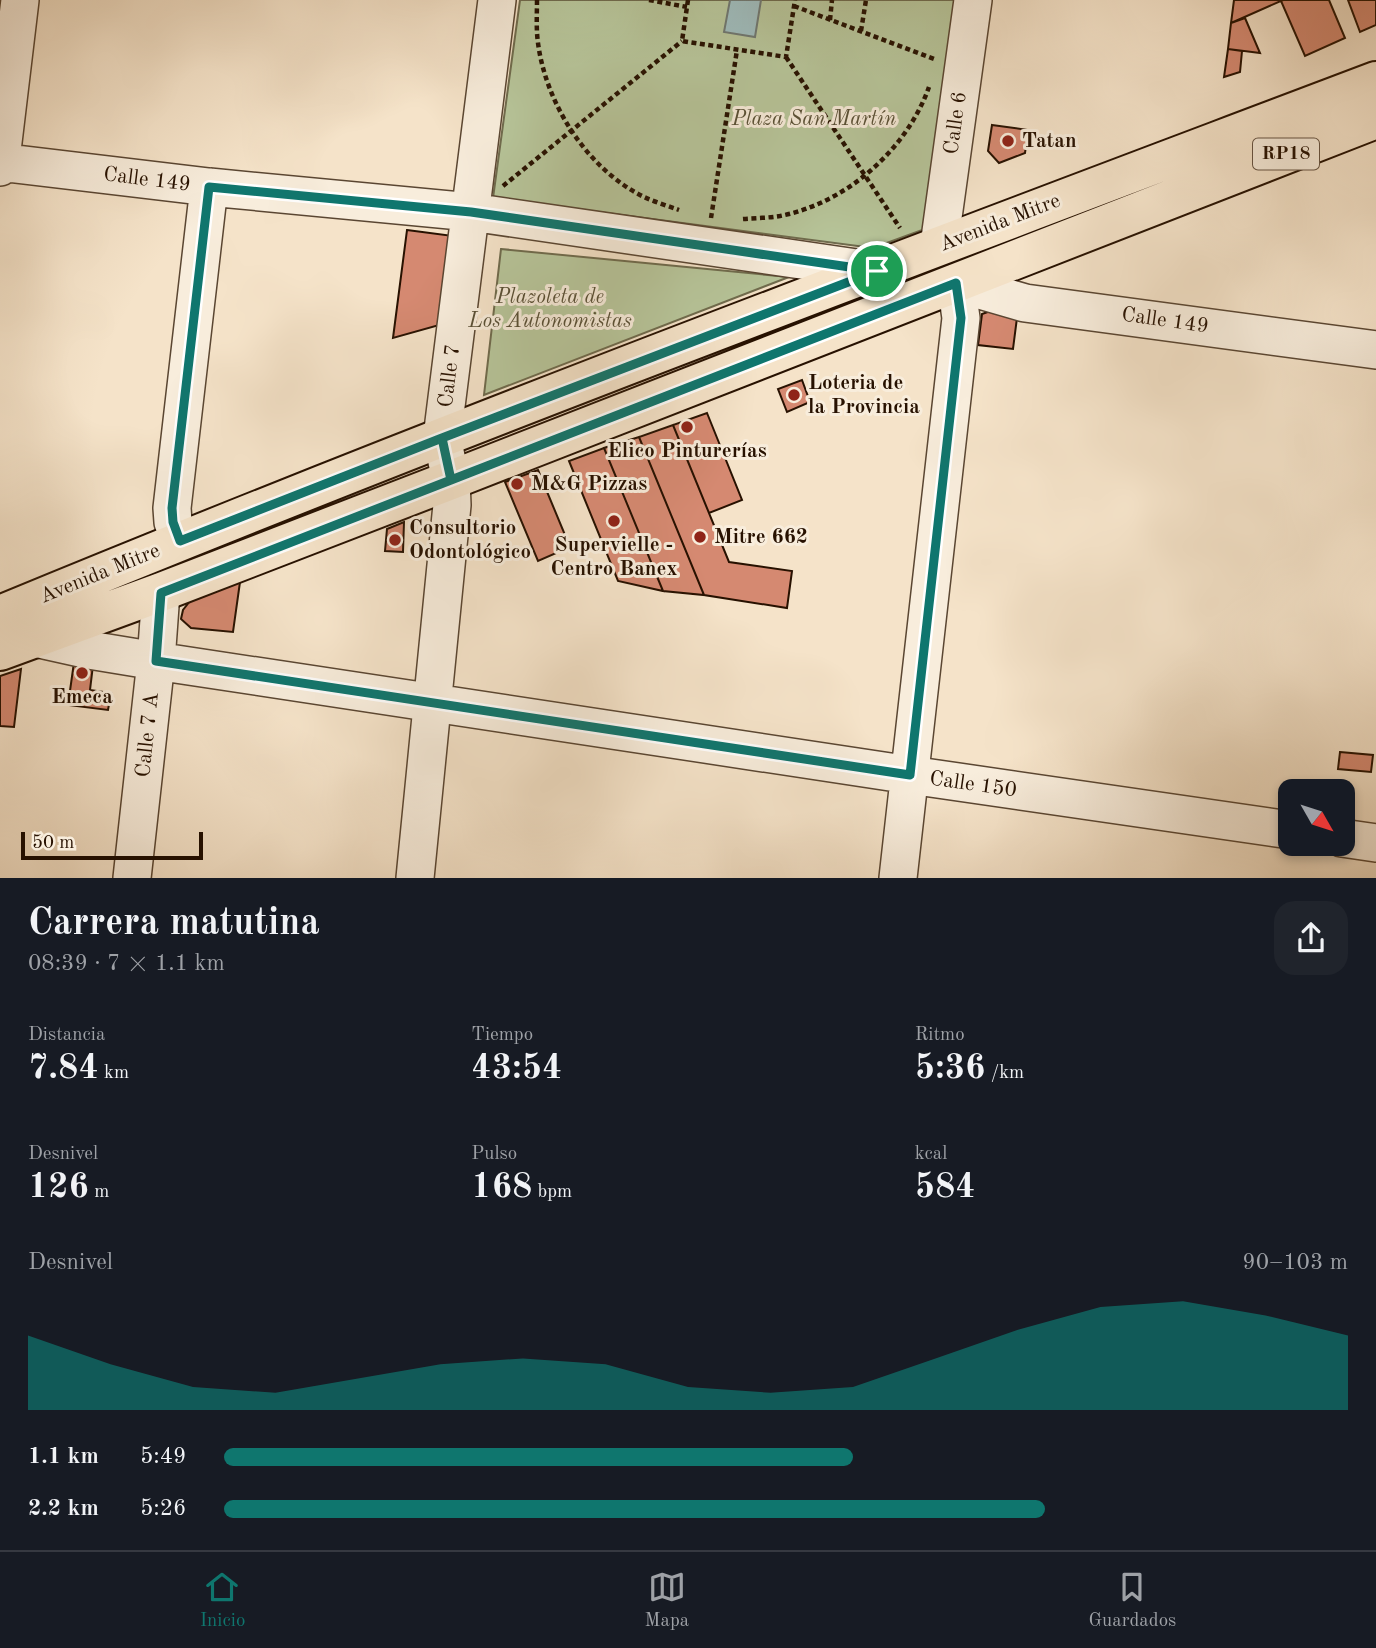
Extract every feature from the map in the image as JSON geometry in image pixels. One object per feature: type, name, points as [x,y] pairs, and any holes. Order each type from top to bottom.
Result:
[{"type":"main road","name":"Avenida Mitre","points":[[0,615],[442,438],[1376,81]]},
{"type":"main road","name":"Avenida Mitre","points":[[0,651],[161,593],[1376,119]]},
{"type":"street","points":[[0,164],[20,0]]},
{"type":"street","name":"Calle 7","points":[[415,878],[452,505],[451,480],[442,438],[497,0]]},
{"type":"street","name":"Calle 6","points":[[928,250],[973,0]]},
{"type":"street","name":"Calle 149","points":[[0,164],[471,212],[711,224],[877,271]]},
{"type":"street","points":[[180,541],[173,522],[172,508],[209,187]]},
{"type":"street","points":[[898,878],[961,318],[956,283]]},
{"type":"street","name":"Calle 149","points":[[956,283],[1025,303],[1376,349]]},
{"type":"street","name":"Calle 7 A","points":[[132,878],[161,593]]},
{"type":"street","name":"Calle 150","points":[[35,638],[156,661],[1278,828]]},
{"type":"street","points":[[1355,840],[1376,843]]},
{"type":"path","points":[[537,0],[537,42],[549,89],[570,131],[603,168],[642,196],[688,214]]},
{"type":"path","points":[[649,0],[687,7]]},
{"type":"path","points":[[471,212],[682,41],[688,0]]},
{"type":"path","points":[[830,20],[832,0]]},
{"type":"path","points":[[861,31],[866,0]]},
{"type":"path","points":[[928,250],[866,176],[786,57],[794,3],[830,20],[938,60]]},
{"type":"path","points":[[682,41],[786,57]]},
{"type":"path","points":[[711,224],[737,50]]},
{"type":"path","points":[[934,71],[940,50]]},
{"type":"path","points":[[736,220],[793,212],[826,200],[866,176],[898,143],[923,103],[930,82]]},
{"type":"green space","name":"Plaza San Martín","points":[[520,0],[956,0],[925,229],[873,248],[493,198]]},
{"type":"green space","name":"Plazoleta de Los Autonomistas","points":[[501,249],[789,277],[484,395]]},
{"type":"water","points":[[730,0],[761,0],[755,37],[724,32]]},
{"type":"building","points":[[1234,0],[1283,0],[1231,23]]},
{"type":"building","points":[[1329,0],[1345,38],[1305,56],[1281,1]]},
{"type":"building","points":[[1348,0],[1376,0],[1376,25],[1360,32]]},
{"type":"building","points":[[1245,18],[1260,53],[1228,49],[1231,23]]},
{"type":"building","points":[[1228,49],[1242,51],[1240,72],[1224,77]]},
{"type":"building","name":"Tatan","points":[[992,125],[1028,130],[1025,153],[999,163],[988,151]]},
{"type":"building","points":[[407,230],[461,237],[450,322],[393,338]]},
{"type":"building","points":[[999,308],[1018,310],[1013,349],[978,345],[982,314]]},
{"type":"building","name":"Loteria de la Provincia","points":[[802,380],[810,402],[787,412],[778,389]]},
{"type":"building","points":[[707,413],[742,500],[709,513],[673,425]]},
{"type":"building","name":"Mitre 662","points":[[673,425],[729,562],[792,571],[787,608],[704,595],[639,437]]},
{"type":"building","points":[[639,437],[704,595],[663,591],[604,448]]},
{"type":"building","name":"Supervielle - Centro Banex","points":[[604,448],[663,591],[618,581],[569,461]]},
{"type":"building","points":[[538,470],[570,547],[538,561],[505,482]]},
{"type":"building","name":"Consultorio Odontológico","points":[[404,522],[403,552],[385,551],[387,529]]},
{"type":"building","points":[[240,582],[233,632],[191,628],[181,619],[183,610],[190,601]]},
{"type":"building","name":"Emeca","points":[[75,655],[94,657],[90,690],[111,693],[108,710],[68,705]]},
{"type":"building","points":[[21,669],[14,727],[0,726],[0,676]]},
{"type":"building","points":[[1340,752],[1373,755],[1371,772],[1338,769]]},
{"type":"place","name":"Tatan","points":[[1008,141]]},
{"type":"place","name":"Loteria de la Provincia","points":[[794,395]]},
{"type":"place","name":"Elico Pinturerías","points":[[687,427]]},
{"type":"place","name":"M&G Pizzas","points":[[517,484]]},
{"type":"place","name":"Supervielle - Centro Banex","points":[[614,521]]},
{"type":"place","name":"Mitre 662","points":[[700,537]]},
{"type":"place","name":"Consultorio Odontológico","points":[[395,540]]},
{"type":"place","name":"Emeca","points":[[82,673]]},
{"type":"route","points":[[877,271],[442,438],[451,480],[956,283],[961,318],[910,775],[156,661],[161,593],[451,480],[442,438],[180,541],[173,522],[172,508],[209,187],[471,212],[877,271]]}]
